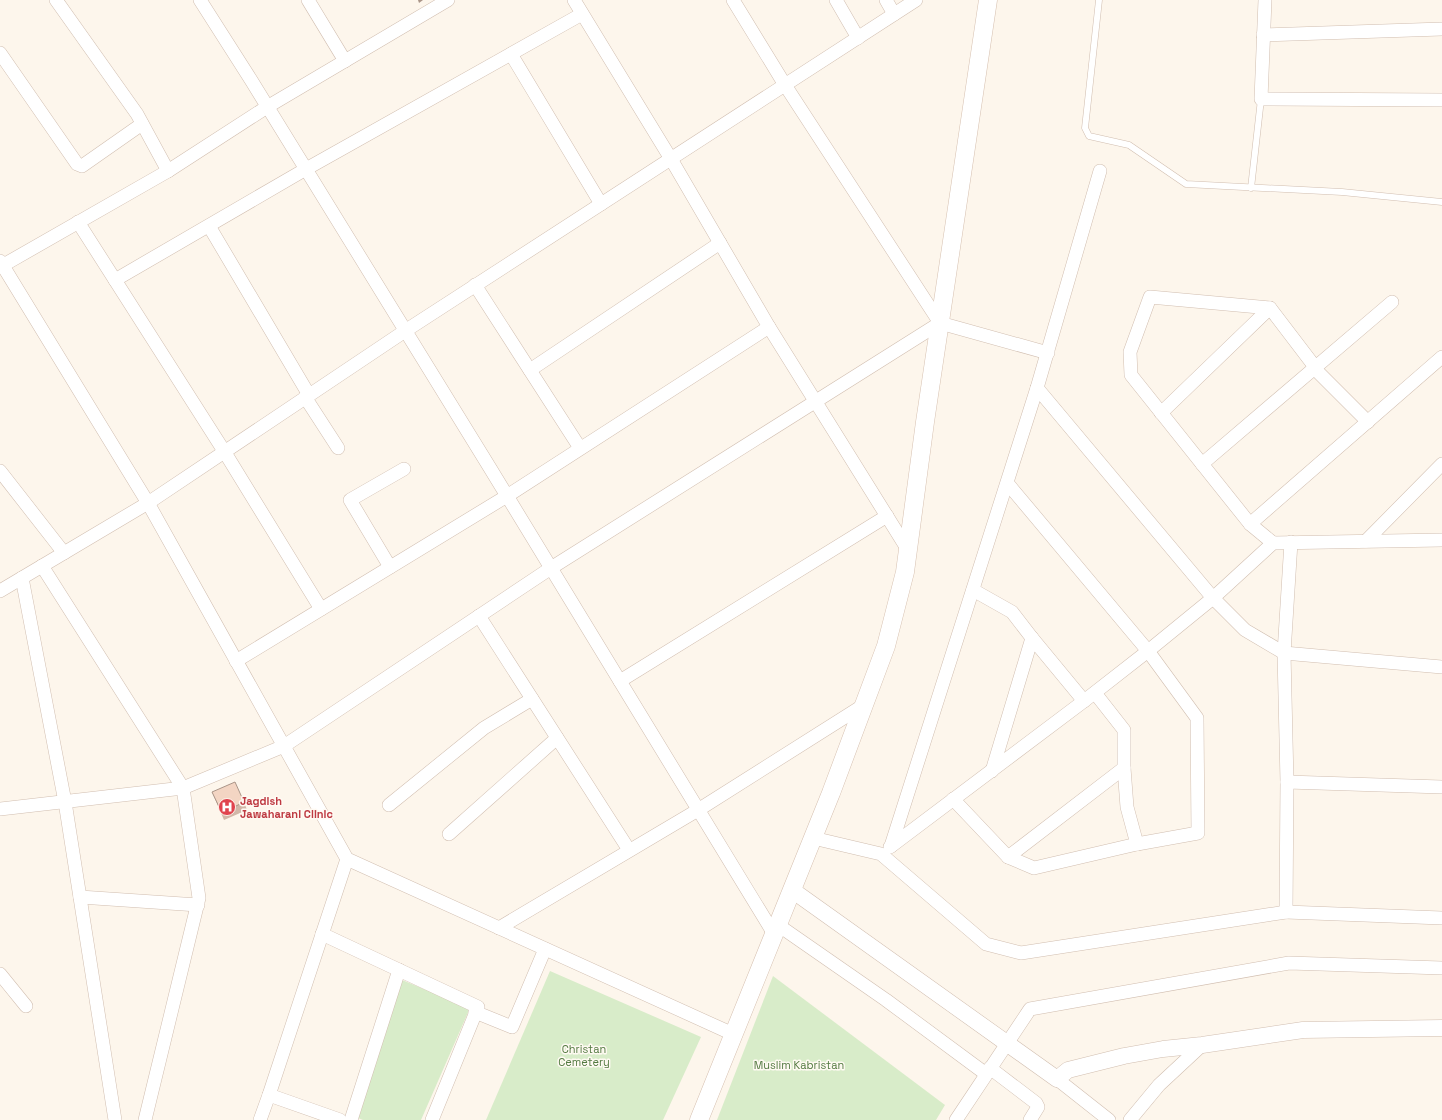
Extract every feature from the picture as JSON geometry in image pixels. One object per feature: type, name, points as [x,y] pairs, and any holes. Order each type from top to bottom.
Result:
[{"type":"main road","points":[[699,1120],[831,793],[886,646],[905,572],[988,0]]},
{"type":"street","points":[[56,0],[137,114],[168,171]]},
{"type":"street","points":[[200,0],[306,169],[698,810],[776,930],[886,1000],[1036,1103],[1038,1107],[1030,1120]]},
{"type":"street","points":[[308,0],[345,61]]},
{"type":"street","points":[[448,0],[267,107],[168,171],[1,264],[148,502],[347,859],[733,1034]]},
{"type":"street","points":[[574,0],[671,159],[769,327],[908,550]]},
{"type":"street","points":[[733,0],[785,85],[940,323],[1048,353]]},
{"type":"street","points":[[836,0],[858,38]]},
{"type":"street","points":[[886,0],[894,14]]},
{"type":"street","points":[[0,591],[148,502],[475,285],[916,0]]},
{"type":"street","points":[[1264,0],[1260,99],[1442,100]]},
{"type":"street","points":[[115,280],[306,169],[582,14]]},
{"type":"street","points":[[1263,35],[1442,28]]},
{"type":"street","points":[[0,53],[77,164],[82,166],[142,124]]},
{"type":"street","points":[[511,54],[601,204]]},
{"type":"street","points":[[886,850],[1008,484],[1038,388],[1100,172]]},
{"type":"street","points":[[78,222],[224,452],[321,609]]},
{"type":"street","points":[[209,226],[338,448]]},
{"type":"street","points":[[530,370],[720,243]]},
{"type":"street","points":[[475,285],[580,448]]},
{"type":"street","points":[[1273,543],[1250,524],[1131,375],[1130,352],[1150,297],[1270,308],[1315,367],[1314,368],[1368,422]]},
{"type":"street","points":[[1202,464],[1392,302]]},
{"type":"street","points":[[1161,413],[1270,308]]},
{"type":"street","points":[[0,809],[182,788],[284,746],[551,568],[940,323]]},
{"type":"street","points":[[236,661],[507,496],[769,327]]},
{"type":"street","points":[[1250,524],[1442,357]]},
{"type":"street","points":[[1038,388],[1213,598],[1245,630],[1284,653],[1442,667]]},
{"type":"street","points":[[1366,541],[1442,464]]},
{"type":"street","points":[[390,567],[350,500],[404,469]]},
{"type":"street","points":[[0,471],[64,553]]},
{"type":"street","points":[[953,799],[1008,857],[1034,868],[1137,844],[1198,833],[1197,718],[1148,650],[1008,484]]},
{"type":"street","points":[[620,681],[887,516]]},
{"type":"street","points":[[886,850],[1084,701],[1213,598],[1273,543],[1442,540]]},
{"type":"street","points":[[1286,912],[1287,782],[1284,653],[1291,542]]},
{"type":"street","points":[[42,566],[182,788],[199,898],[145,1120]]},
{"type":"street","points":[[22,578],[65,802],[115,1120]]},
{"type":"street","points":[[973,590],[1012,612],[1084,701]]},
{"type":"street","points":[[479,616],[629,850]]},
{"type":"street","points":[[992,770],[1032,638]]},
{"type":"street","points":[[1094,693],[1124,730],[1124,768],[1127,807],[1137,844]]},
{"type":"street","points":[[389,805],[484,728],[532,699]]},
{"type":"street","points":[[499,928],[698,810],[864,705]]},
{"type":"street","points":[[449,834],[557,738]]},
{"type":"street","points":[[1008,857],[1124,768]]},
{"type":"street","points":[[1287,782],[1442,787]]},
{"type":"street","points":[[813,838],[886,850],[986,944],[1021,953],[1286,912],[1442,918]]},
{"type":"street","points":[[260,1120],[347,859]]},
{"type":"street","points":[[792,890],[1057,1079],[1109,1120]]},
{"type":"street","points":[[80,896],[198,905]]},
{"type":"street","points":[[322,934],[478,1007],[432,1120]]},
{"type":"street","points":[[475,1012],[512,1027],[545,949]]},
{"type":"street","points":[[956,1120],[1030,1009],[1288,963],[1442,968]]},
{"type":"street","points":[[351,1120],[399,970]]},
{"type":"street","points":[[0,974],[26,1006]]},
{"type":"street","points":[[1057,1079],[1068,1070],[1075,1068],[1163,1049],[1202,1045],[1303,1030],[1442,1028]]},
{"type":"street","points":[[1130,1120],[1159,1085],[1202,1045]]},
{"type":"street","points":[[269,1095],[340,1120]]},
{"type":"lane","points":[[1099,0],[1086,128],[1089,136],[1130,145],[1186,184],[1342,192],[1442,202]]},
{"type":"lane","points":[[1251,188],[1260,99]]},
{"type":"green space","name":"Christan Cemetery","points":[[550,971],[701,1037],[663,1120],[486,1120]]},
{"type":"green space","name":"Muslim Kabristan","points":[[773,976],[945,1105],[936,1120],[717,1120]]},
{"type":"green space","points":[[402,980],[470,1008],[421,1120],[363,1120],[358,1118]]},
{"type":"building","points":[[235,782],[244,802],[222,813],[212,792]]},
{"type":"place","name":"Jagdish Jawaharani Clinic","points":[[227,807]]}]
